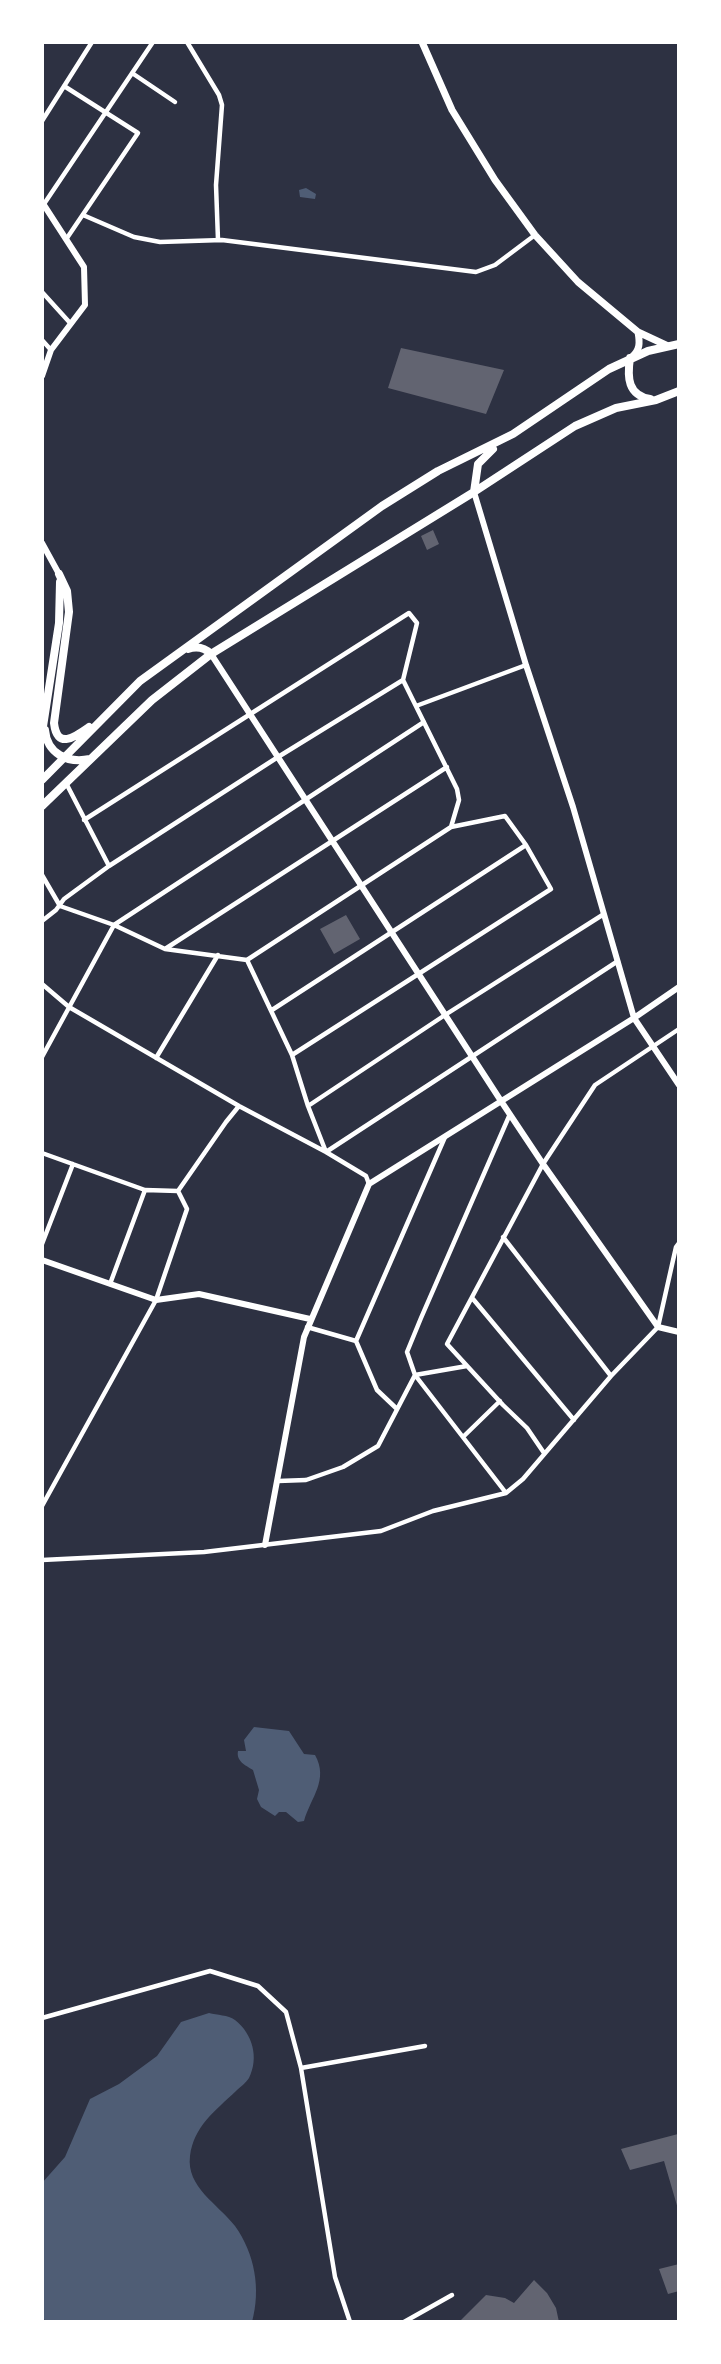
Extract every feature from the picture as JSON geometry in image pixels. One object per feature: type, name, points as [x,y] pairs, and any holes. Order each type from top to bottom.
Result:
[{"type":"main road","points":[[422,42],[452,110],[495,180],[535,235],[578,282],[638,332],[679,350]]},
{"type":"main road","points":[[638,332],[640,343],[636,353],[630,358],[628,373],[633,391],[641,397],[661,399],[679,391]]},
{"type":"main road","points":[[474,492],[478,464],[481,459],[513,434],[609,369],[630,358],[679,344]]},
{"type":"main road","points":[[42,806],[171,683],[211,654],[593,416],[624,406],[679,397]]},
{"type":"main road","points":[[42,780],[140,681],[179,652],[413,486],[513,434]]},
{"type":"main road","points":[[59,574],[69,602],[54,716],[55,730],[62,738],[74,738],[107,713]]},
{"type":"main road","points":[[42,733],[59,623],[61,603],[59,574]]},
{"type":"main road","points":[[179,652],[199,647],[207,649],[211,654]]},
{"type":"main road","points":[[44,722],[49,746],[64,758],[82,760],[91,758]]},
{"type":"street","points":[[42,121],[92,42]]},
{"type":"street","points":[[42,376],[51,350],[85,305],[84,267],[43,203],[153,42]]},
{"type":"street","points":[[187,42],[219,95],[222,105],[216,185],[218,240]]},
{"type":"street","points":[[132,73],[175,102]]},
{"type":"street","points":[[64,86],[138,134],[67,238]]},
{"type":"street","points":[[83,215],[134,237],[160,242],[218,240],[476,272],[495,265],[535,235]]},
{"type":"street","points":[[42,292],[70,324]]},
{"type":"street","points":[[42,340],[51,350]]},
{"type":"street","points":[[474,492],[526,665],[573,807],[634,1018],[678,1080]]},
{"type":"street","points":[[42,543],[59,574]]},
{"type":"street","points":[[84,820],[409,613],[417,623],[403,680],[457,789],[459,800],[451,828]]},
{"type":"street","points":[[211,654],[543,1164],[658,1327],[679,1332]]},
{"type":"street","points":[[416,706],[526,665]]},
{"type":"street","points":[[42,921],[60,906],[64,899],[109,866],[403,680]]},
{"type":"street","points":[[42,1057],[114,925],[304,798],[424,722]]},
{"type":"street","points":[[165,949],[447,767]]},
{"type":"street","points":[[66,783],[109,866]]},
{"type":"street","points":[[42,875],[60,906],[114,925],[165,949],[247,960],[451,828],[506,816],[526,845],[551,889],[292,1055]]},
{"type":"street","points":[[272,1010],[526,845]]},
{"type":"street","points":[[308,1106],[604,914]]},
{"type":"street","points":[[156,1058],[218,955]]},
{"type":"street","points":[[247,960],[292,1055],[326,1152]]},
{"type":"street","points":[[326,1152],[618,961]]},
{"type":"street","points":[[42,984],[69,1007],[239,1106],[326,1152],[366,1176],[369,1184]]},
{"type":"street","points":[[265,1545],[307,1327],[369,1184],[634,1018],[679,987]]},
{"type":"street","points":[[544,1453],[527,1428],[447,1344],[543,1164],[595,1085],[679,1029]]},
{"type":"street","points":[[178,1191],[239,1106]]},
{"type":"street","points":[[506,1492],[415,1375],[407,1352],[510,1114]]},
{"type":"street","points":[[397,1409],[377,1389],[356,1341],[445,1136]]},
{"type":"street","points":[[42,1153],[145,1190],[178,1191]]},
{"type":"street","points":[[42,1244],[73,1164]]},
{"type":"street","points":[[110,1284],[145,1190]]},
{"type":"street","points":[[42,1506],[156,1300],[187,1209],[178,1191]]},
{"type":"street","points":[[503,1236],[611,1376]]},
{"type":"street","points":[[42,1560],[204,1552],[381,1531],[433,1511],[506,1492],[523,1479],[611,1376],[658,1327],[676,1247],[679,1243]]},
{"type":"street","points":[[42,1260],[156,1300],[199,1294],[310,1319]]},
{"type":"street","points":[[472,1299],[574,1420]]},
{"type":"street","points":[[307,1327],[356,1341]]},
{"type":"street","points":[[415,1375],[467,1365]]},
{"type":"street","points":[[278,1481],[306,1480],[343,1467],[378,1446],[415,1375]]},
{"type":"street","points":[[463,1437],[500,1401]]},
{"type":"street","points":[[42,2018],[210,1971],[258,1986],[286,2012],[301,2068],[335,2277],[350,2322]]},
{"type":"street","points":[[301,2068],[425,2046]]},
{"type":"street","points":[[404,2322],[452,2295]]},
{"type":"water","points":[[306,188],[316,194],[315,199],[300,197],[299,190]]},
{"type":"water","points":[[254,1727],[289,1731],[304,1754],[315,1755],[319,1764],[320,1781],[304,1821],[298,1822],[286,1812],[279,1812],[275,1816],[261,1807],[257,1799],[259,1790],[253,1770],[238,1757],[238,1751],[246,1751],[244,1740]]},
{"type":"water","points":[[209,2013],[229,2017],[241,2026],[250,2039],[254,2062],[248,2080],[213,2112],[196,2136],[192,2145],[190,2167],[198,2186],[235,2226],[252,2260],[256,2297],[252,2322],[45,2322],[42,2312],[42,2183],[65,2157],[90,2099],[119,2084],[157,2056],[181,2022]]},
{"type":"building","points":[[401,348],[504,370],[486,414],[388,388]]},
{"type":"building","points":[[433,530],[439,544],[427,550],[421,536]]},
{"type":"building","points":[[346,915],[360,939],[334,954],[320,929]]},
{"type":"building","points":[[678,2134],[678,2209],[664,2161],[630,2170],[621,2149]]},
{"type":"building","points":[[679,2264],[679,2291],[668,2294],[659,2269]]},
{"type":"building","points":[[534,2280],[547,2293],[556,2308],[559,2322],[459,2322],[486,2295],[505,2298],[514,2303]]}]
